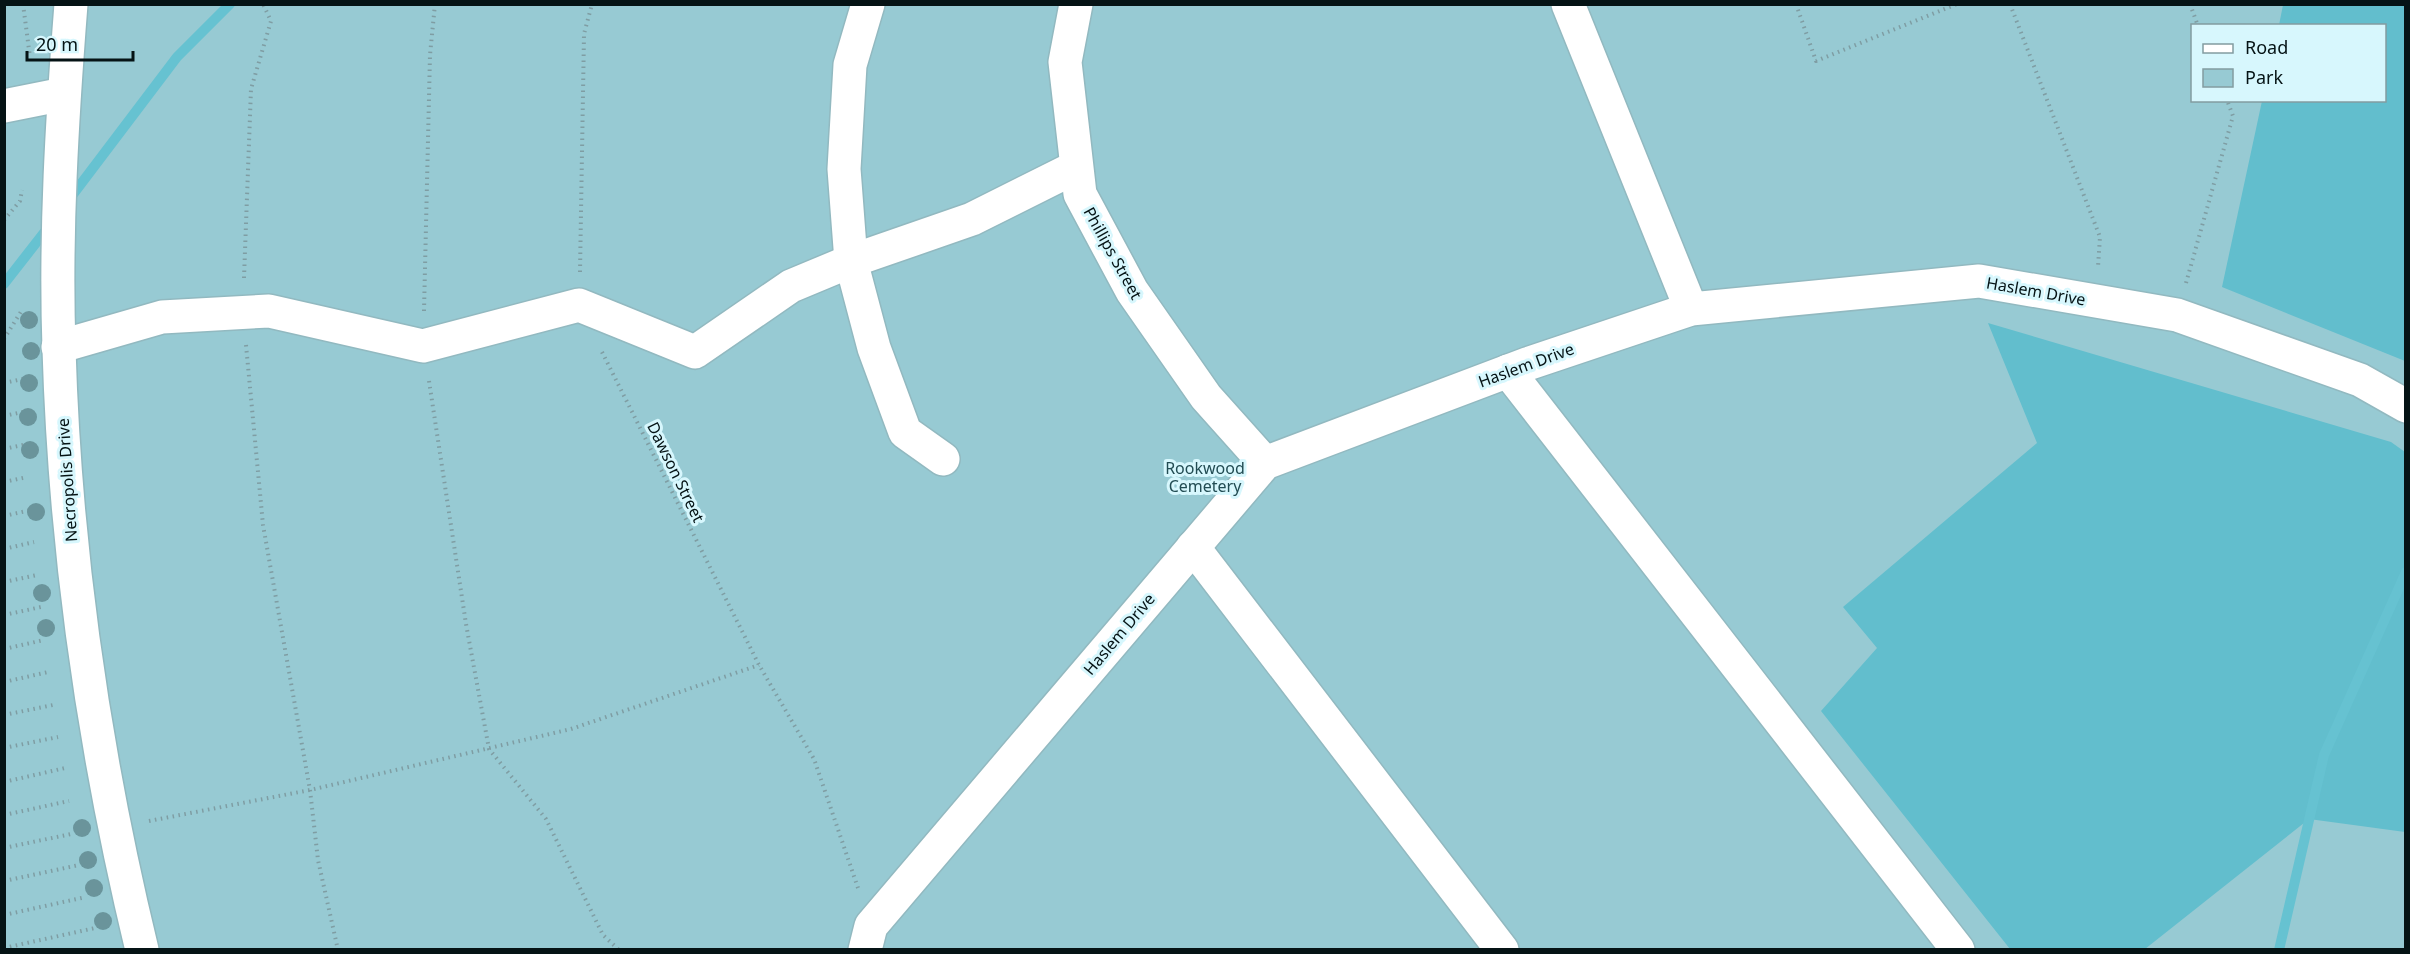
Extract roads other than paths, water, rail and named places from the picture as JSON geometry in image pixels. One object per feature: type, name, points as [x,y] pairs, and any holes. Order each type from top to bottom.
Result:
[{"type":"street","name":"Necropolis Drive","points":[[71,4],[35,100],[60,168],[58,346],[63,444],[75,586],[113,828],[142,950]]},
{"type":"street","points":[[868,4],[850,65],[844,169],[851,261],[874,348],[905,432],[943,459]]},
{"type":"street","name":"Phillips Street","points":[[1076,4],[1065,62],[1080,194],[1132,291],[1206,397],[1265,463]]},
{"type":"street","points":[[1568,4],[1691,309]]},
{"type":"street","points":[[58,346],[162,317],[269,311],[423,346],[579,305],[696,352],[791,285],[851,261],[972,219],[1076,167]]},
{"type":"street","name":"Haslem Drive","points":[[868,938],[1265,463],[1508,371],[1691,309],[1979,281],[2177,315],[2360,380],[2406,406]]},
{"type":"street","points":[[1508,371],[1958,950]]},
{"type":"street","points":[[1193,547],[1502,950]]},
{"type":"waterway","points":[[68,201],[177,57],[230,4]]},
{"type":"waterway","points":[[4,284],[50,225]]},
{"type":"waterway","points":[[2279,950],[2324,755],[2406,572]]},
{"type":"park label","name":"Rookwood Cemetery","points":[[1205,477]]}]
